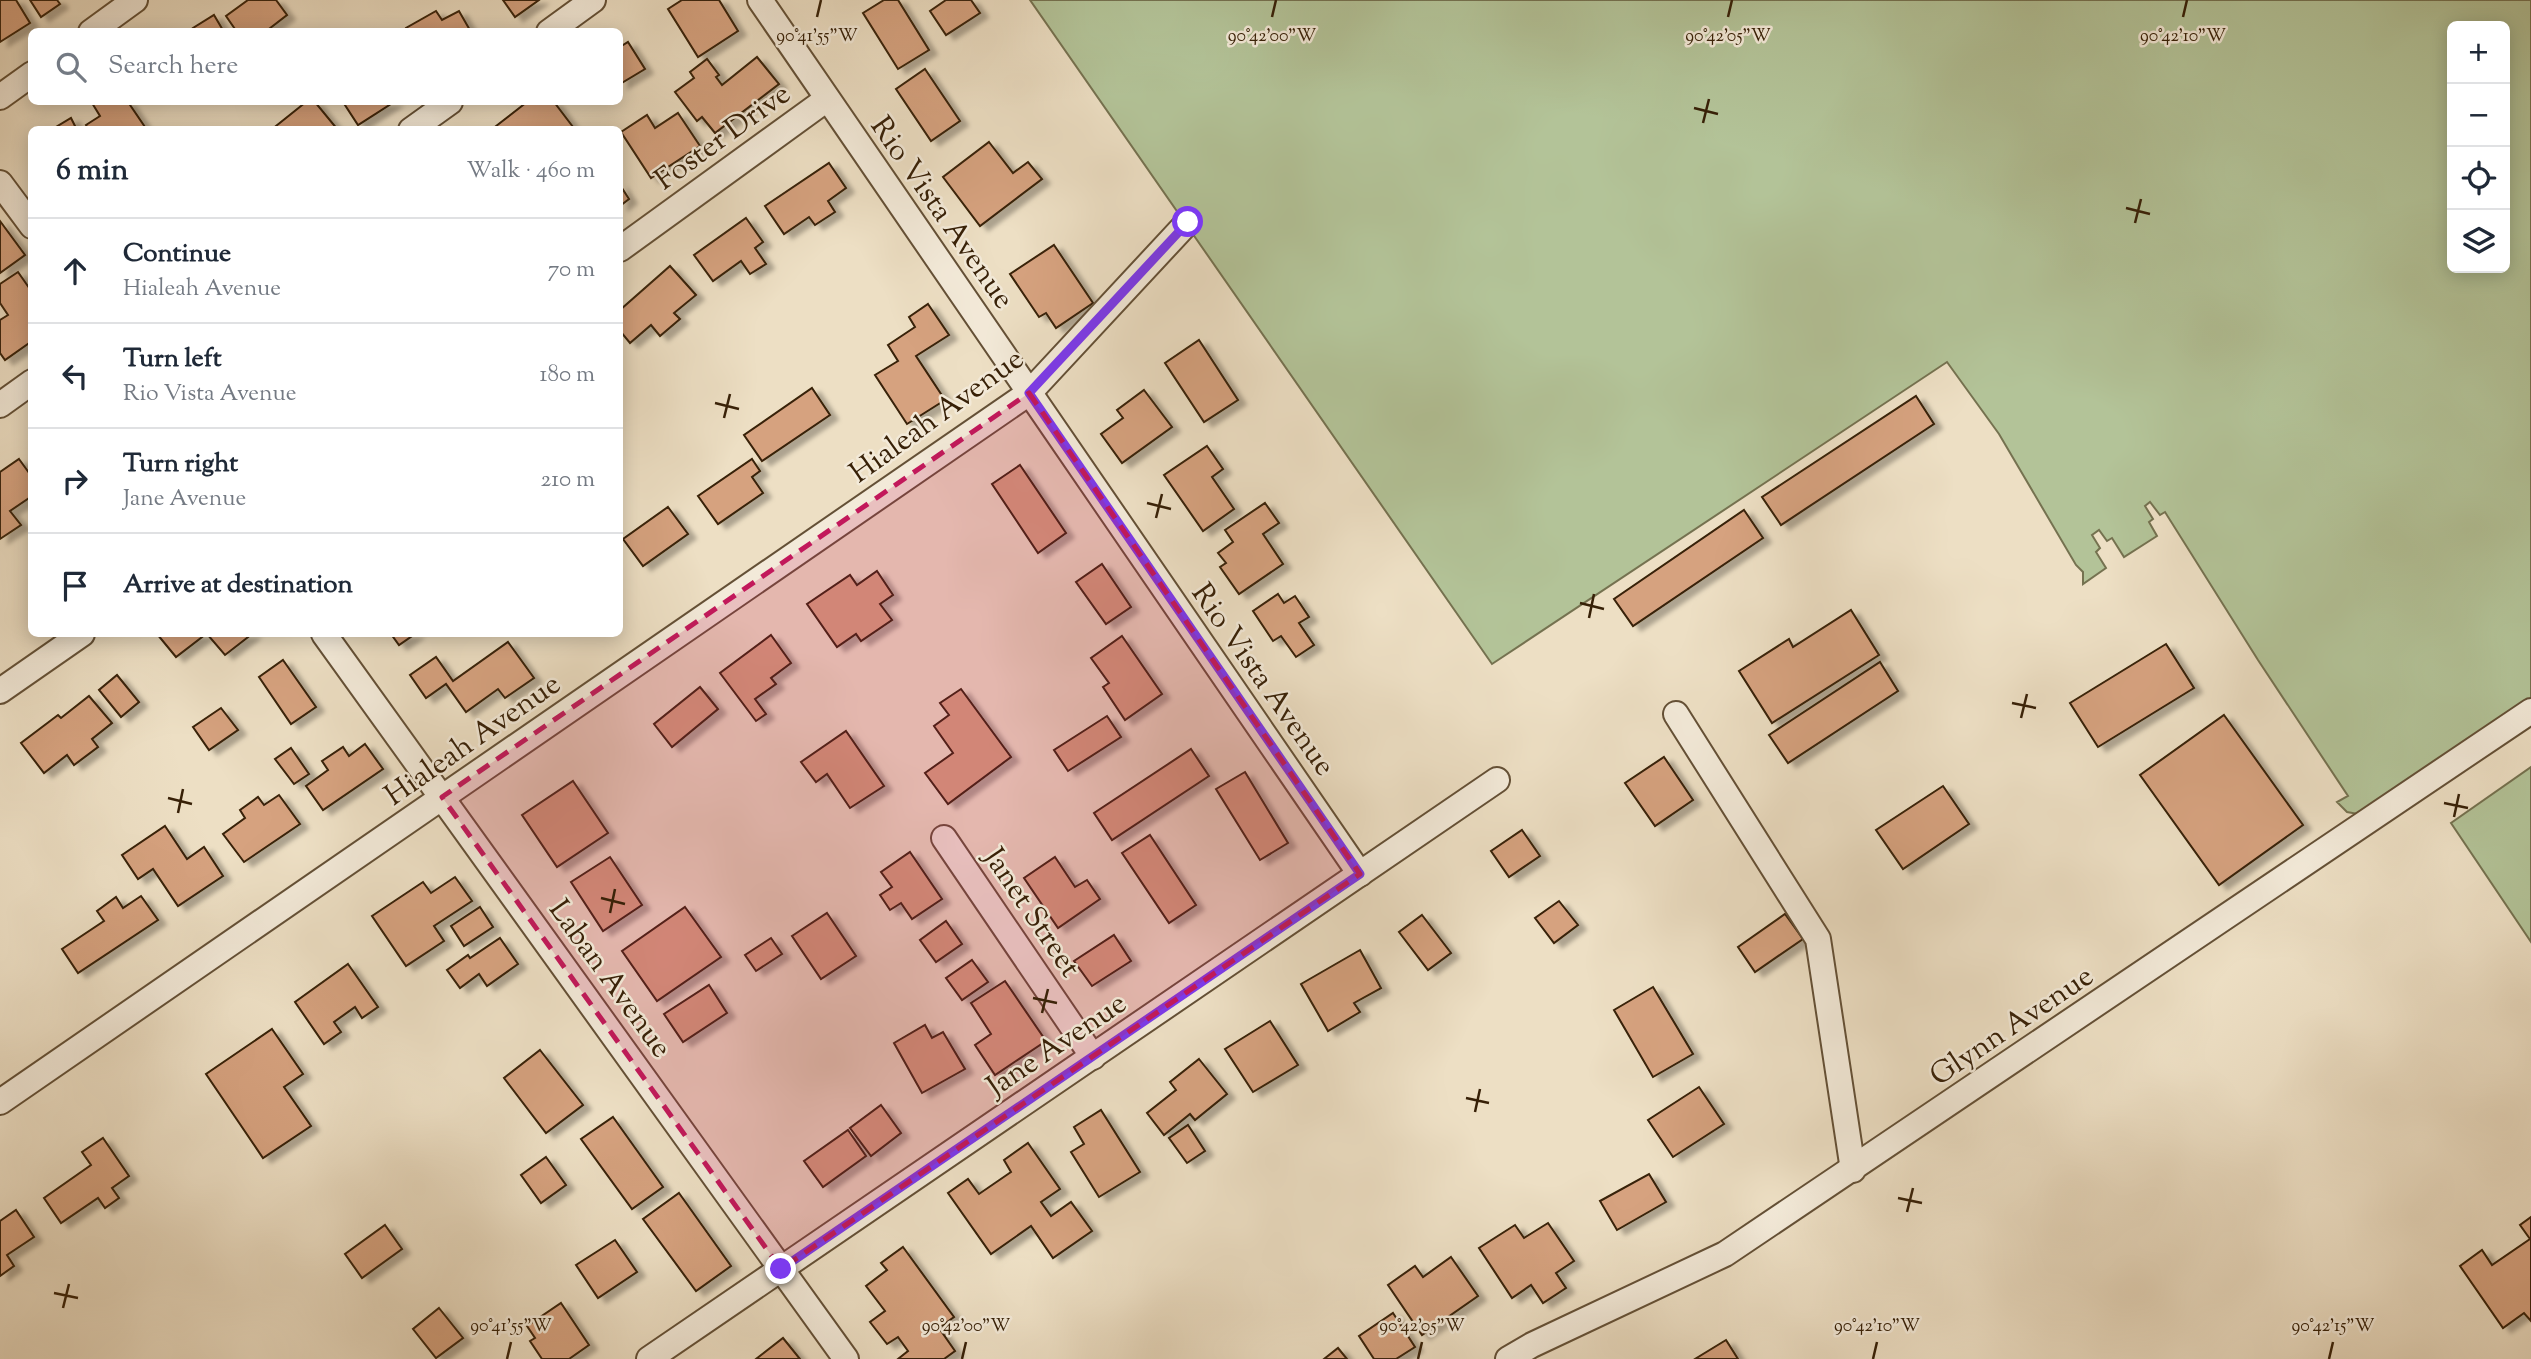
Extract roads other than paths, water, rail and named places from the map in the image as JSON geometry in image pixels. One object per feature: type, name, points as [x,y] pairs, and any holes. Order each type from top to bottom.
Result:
[{"type":"street","points":[[96,28],[135,0]]},
{"type":"street","points":[[554,28],[593,0]]},
{"type":"street","name":"Rio Vista Avenue","points":[[760,0],[1360,874]]},
{"type":"street","points":[[0,97],[28,77]]},
{"type":"street","name":"Foster Drive","points":[[623,247],[827,99]]},
{"type":"street","points":[[417,126],[446,105]]},
{"type":"street","points":[[0,183],[28,221]]},
{"type":"street","name":"Hialeah Avenue","points":[[0,1102],[1029,393],[1188,222]]},
{"type":"street","points":[[0,405],[28,385]]},
{"type":"street","points":[[0,691],[78,637]]},
{"type":"street","name":"Laban Avenue","points":[[326,637],[846,1359]]},
{"type":"street","name":"Glynn Avenue","points":[[1508,1359],[1532,1345],[1725,1254],[2531,710]]},
{"type":"street","points":[[1676,714],[1818,939],[1853,1170]]},
{"type":"street","name":"Jane Avenue","points":[[649,1359],[1497,780]]},
{"type":"street","name":"Janet Street","points":[[944,838],[1093,1056]]}]
